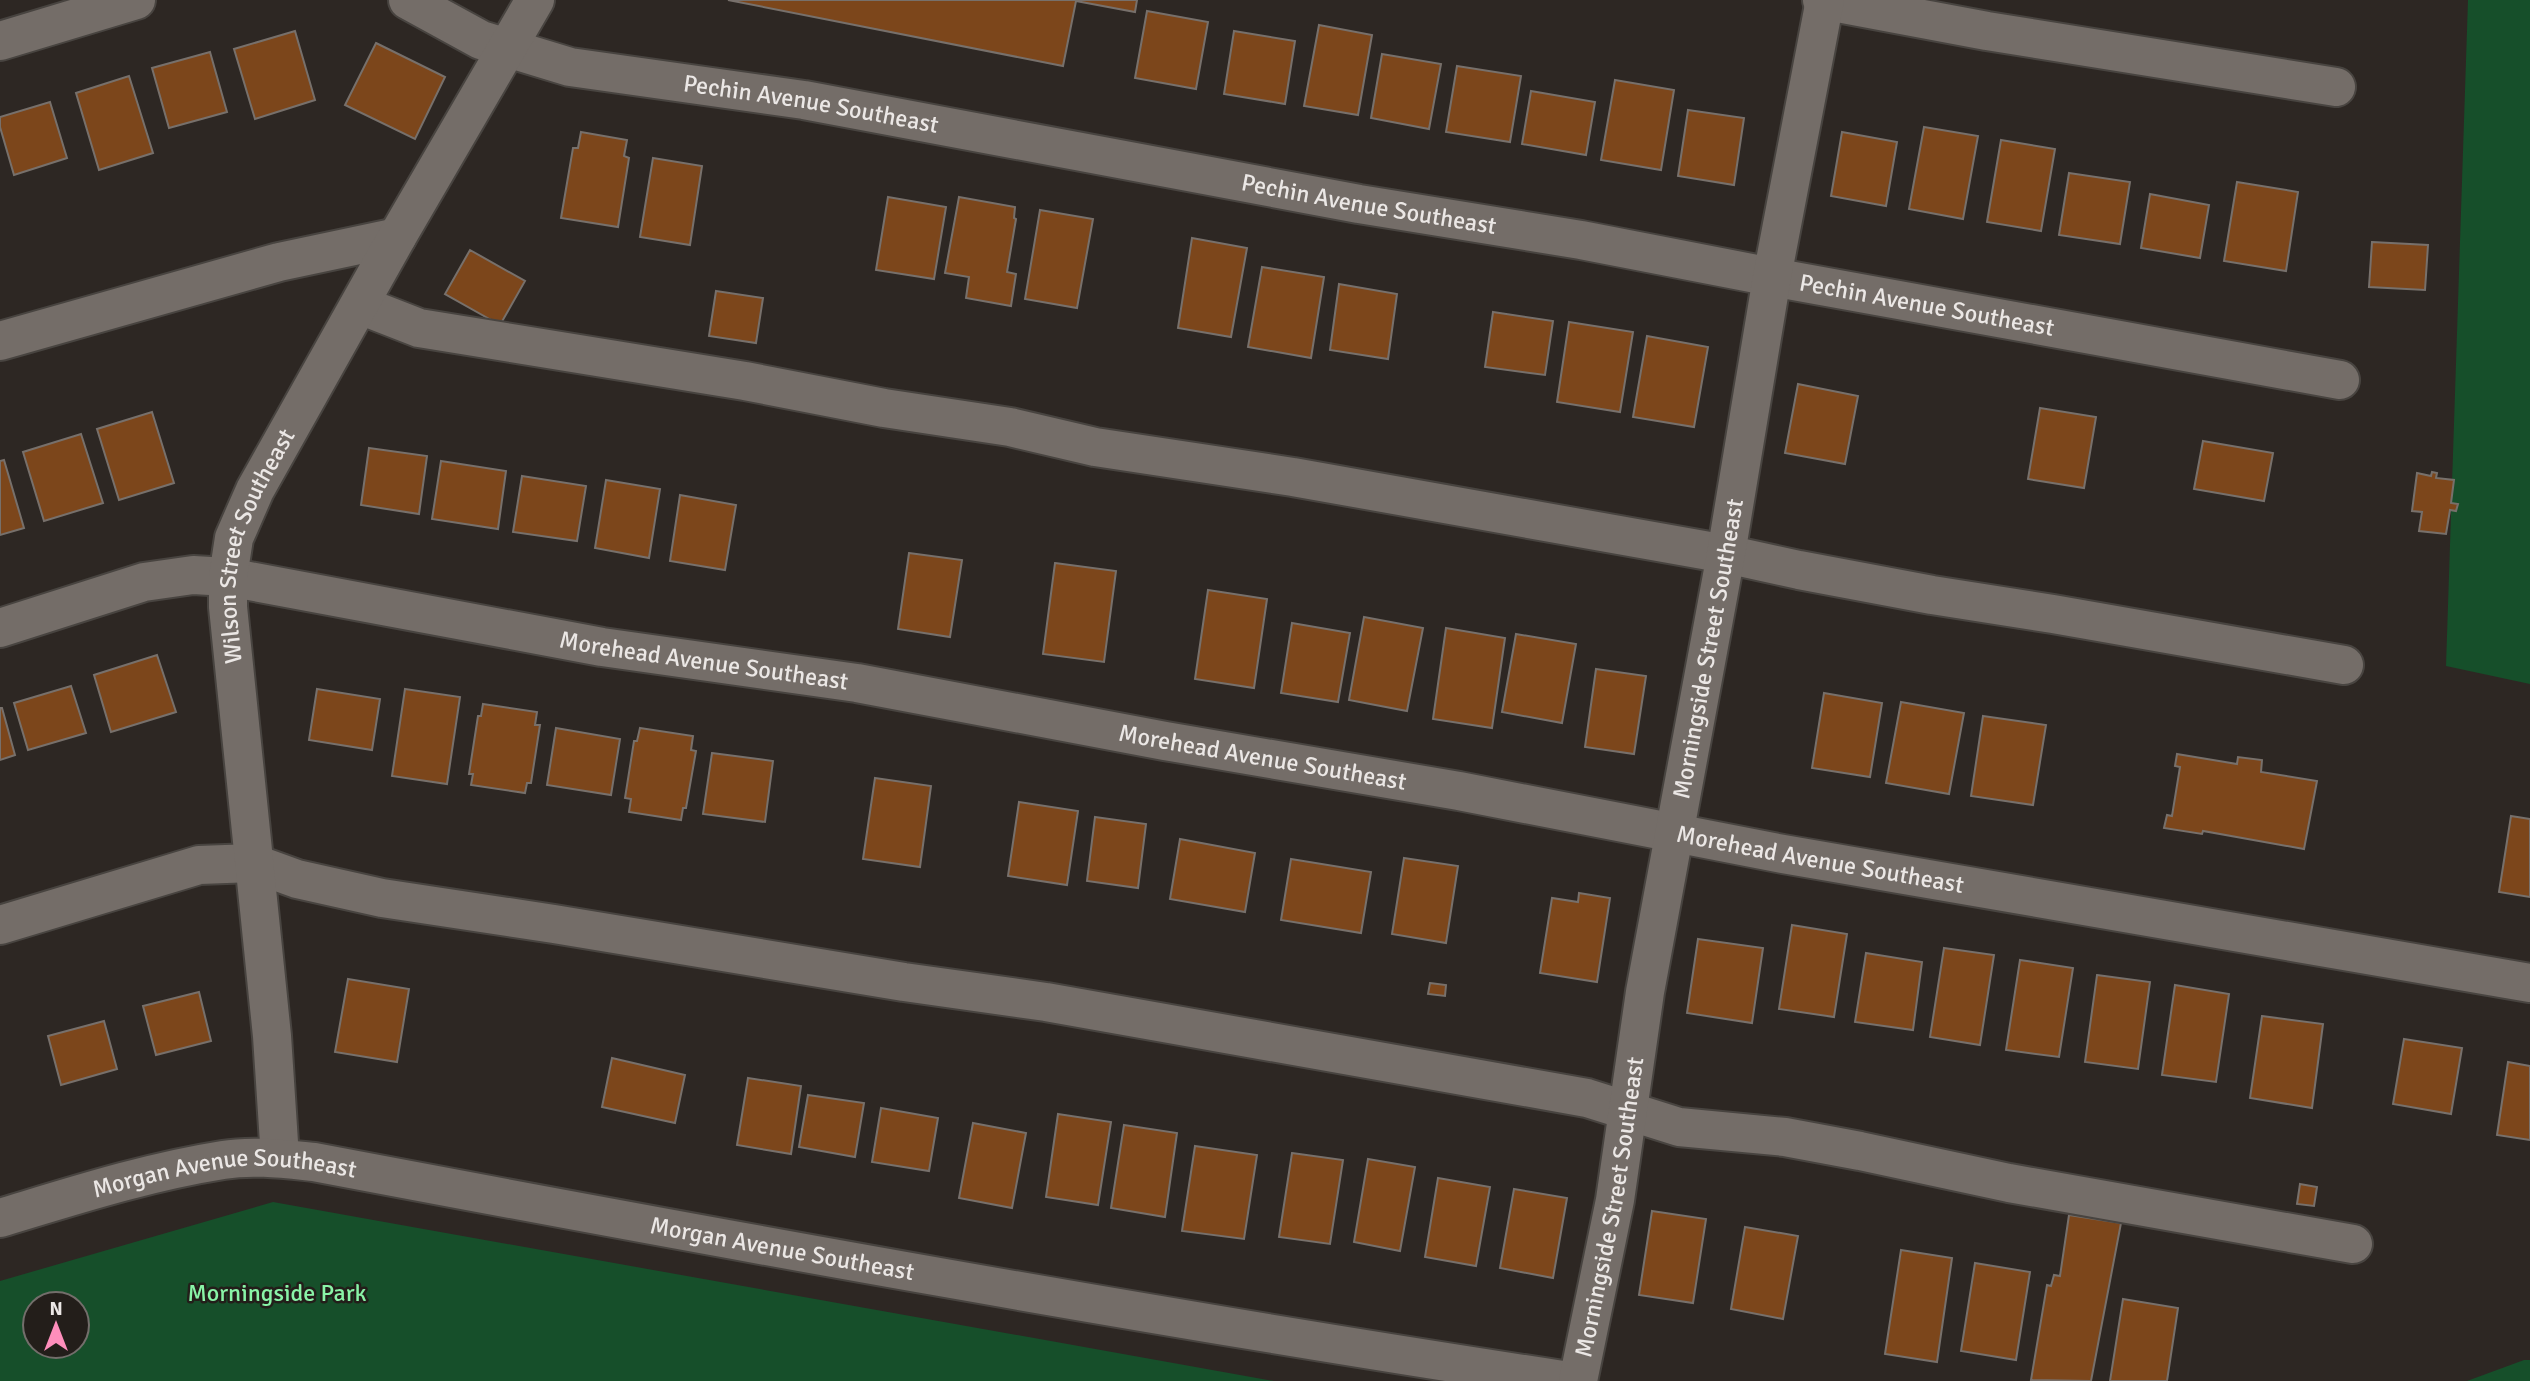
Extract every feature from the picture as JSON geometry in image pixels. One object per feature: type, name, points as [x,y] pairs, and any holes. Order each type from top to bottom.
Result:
[{"type":"street","points":[[0,41],[136,0]]},
{"type":"street","name":"Pechin Avenue Southeast","points":[[408,0],[481,40],[570,67],[804,100],[1359,204],[1580,240],[2340,380]]},
{"type":"street","name":"Wilson Street Southeast","points":[[280,1158],[272,1036],[228,607],[228,577],[234,538],[255,490],[397,237],[535,0]]},
{"type":"street","points":[[1824,0],[1987,31],[2336,87]]},
{"type":"street","name":"Morningside Street Southeast","points":[[1578,1381],[1615,1200],[1645,992],[1727,554],[1772,277],[1824,0]]},
{"type":"street","points":[[0,341],[279,262],[397,237]]},
{"type":"street","points":[[360,305],[419,328],[1010,427],[1095,447],[1293,477],[1727,554],[1933,595],[2344,665]]},
{"type":"street","name":"Morehead Avenue Southeast","points":[[0,628],[144,582],[192,575],[228,577],[602,647],[857,683],[1165,741],[1459,790],[1783,854],[2530,983]]},
{"type":"street","points":[[0,925],[199,865],[253,863],[297,879],[382,898],[904,982],[1046,1002],[1587,1098],[1679,1127],[1797,1140],[2009,1184],[2353,1244]]},
{"type":"street","name":"Morgan Avenue Southeast","points":[[0,1218],[110,1186],[225,1159],[280,1158],[1300,1340],[1569,1381]]},
{"type":"green space","points":[[2468,0],[2530,0],[2530,684],[2446,666]]},
{"type":"green space","name":"Morningside Park","points":[[273,1202],[1274,1381],[0,1381],[0,1281]]},
{"type":"green space","points":[[2530,1360],[2530,1381],[2467,1381]]},
{"type":"building","points":[[728,0],[1137,0],[1135,12],[1076,1],[1063,66]]},
{"type":"building","points":[[1147,11],[1208,22],[1196,89],[1135,78]]},
{"type":"building","points":[[1319,25],[1372,35],[1358,115],[1304,106]]},
{"type":"building","points":[[295,31],[315,100],[255,119],[234,49]]},
{"type":"building","points":[[1234,31],[1295,41],[1285,104],[1224,94]]},
{"type":"building","points":[[376,43],[445,77],[415,139],[345,105]]},
{"type":"building","points":[[210,52],[227,112],[169,128],[152,68]]},
{"type":"building","points":[[1382,54],[1441,64],[1429,129],[1371,118]]},
{"type":"building","points":[[1457,66],[1521,76],[1510,142],[1446,132]]},
{"type":"building","points":[[129,76],[153,153],[99,170],[76,93]]},
{"type":"building","points":[[1615,80],[1674,90],[1661,170],[1601,160]]},
{"type":"building","points":[[1531,91],[1595,102],[1586,155],[1522,144]]},
{"type":"building","points":[[50,102],[67,158],[14,175],[0,127],[0,117]]},
{"type":"building","points":[[1688,110],[1744,118],[1734,185],[1678,176]]},
{"type":"building","points":[[1924,127],[1978,136],[1963,219],[1909,209]]},
{"type":"building","points":[[581,132],[627,140],[624,156],[629,158],[618,227],[561,218],[573,148],[578,148]]},
{"type":"building","points":[[1842,132],[1897,142],[1886,206],[1831,196]]},
{"type":"building","points":[[2001,140],[2055,149],[2041,231],[1987,222]]},
{"type":"building","points":[[653,158],[702,166],[690,245],[640,237]]},
{"type":"building","points":[[2069,173],[2130,182],[2120,244],[2059,235]]},
{"type":"building","points":[[2237,182],[2298,192],[2286,271],[2224,261]]},
{"type":"building","points":[[2150,194],[2209,205],[2200,258],[2141,248]]},
{"type":"building","points":[[888,197],[946,207],[934,279],[876,270]]},
{"type":"building","points":[[959,197],[1015,207],[1016,219],[1007,272],[1016,274],[1011,306],[966,298],[969,277],[945,273]]},
{"type":"building","points":[[1040,210],[1093,219],[1077,308],[1025,299]]},
{"type":"building","points":[[1192,238],[1247,248],[1231,337],[1178,328]]},
{"type":"building","points":[[2372,242],[2428,245],[2425,290],[2369,287]]},
{"type":"building","points":[[470,250],[525,281],[500,325],[445,294]]},
{"type":"building","points":[[1262,267],[1324,277],[1311,358],[1248,347]]},
{"type":"building","points":[[1339,284],[1397,294],[1388,359],[1330,350]]},
{"type":"building","points":[[716,291],[763,298],[756,343],[709,336]]},
{"type":"building","points":[[1493,312],[1553,321],[1545,375],[1485,367]]},
{"type":"building","points":[[1569,322],[1633,332],[1620,412],[1557,402]]},
{"type":"building","points":[[1647,336],[1708,347],[1694,427],[1633,417]]},
{"type":"building","points":[[1798,384],[1858,396],[1845,464],[1785,453]]},
{"type":"building","points":[[2040,408],[2096,417],[2084,488],[2028,479]]},
{"type":"building","points":[[152,412],[174,483],[119,500],[97,429]]},
{"type":"building","points":[[81,434],[103,503],[44,521],[23,452]]},
{"type":"building","points":[[2203,441],[2273,453],[2264,501],[2194,489]]},
{"type":"building","points":[[369,448],[427,456],[419,514],[361,505]]},
{"type":"building","points":[[4,460],[24,528],[0,535],[0,461]]},
{"type":"building","points":[[441,461],[506,471],[498,529],[432,519]]},
{"type":"building","points":[[2432,472],[2437,473],[2436,478],[2454,480],[2451,503],[2458,504],[2456,511],[2450,510],[2446,534],[2419,531],[2422,512],[2412,511],[2417,473],[2431,476]]},
{"type":"building","points":[[522,476],[586,486],[577,541],[513,532]]},
{"type":"building","points":[[606,480],[660,489],[649,558],[595,548]]},
{"type":"building","points":[[680,495],[736,505],[725,570],[670,561]]},
{"type":"building","points":[[909,553],[962,560],[950,637],[898,629]]},
{"type":"building","points":[[1055,563],[1116,571],[1104,662],[1043,654]]},
{"type":"building","points":[[1208,590],[1267,599],[1254,688],[1195,679]]},
{"type":"building","points":[[1364,617],[1423,628],[1407,711],[1349,700]]},
{"type":"building","points":[[1292,623],[1350,633],[1338,702],[1281,693]]},
{"type":"building","points":[[1446,628],[1505,638],[1492,728],[1433,719]]},
{"type":"building","points":[[1516,634],[1576,644],[1562,723],[1502,712]]},
{"type":"building","points":[[157,655],[176,712],[111,732],[94,675]]},
{"type":"building","points":[[1596,669],[1646,676],[1634,754],[1585,747]]},
{"type":"building","points":[[71,686],[86,733],[28,750],[14,703]]},
{"type":"building","points":[[317,689],[380,699],[372,750],[309,740]]},
{"type":"building","points":[[405,689],[460,697],[447,784],[392,776]]},
{"type":"building","points":[[1824,693],[1882,703],[1870,777],[1812,768]]},
{"type":"building","points":[[1901,702],[1964,713],[1949,794],[1886,783]]},
{"type":"building","points":[[483,704],[537,712],[535,725],[540,725],[531,783],[527,783],[525,793],[471,785],[473,774],[469,774],[478,716],[481,716]]},
{"type":"building","points":[[0,708],[15,755],[0,760]]},
{"type":"building","points":[[1983,716],[2046,725],[2033,805],[1971,796]]},
{"type":"building","points":[[556,728],[620,739],[611,795],[547,785]]},
{"type":"building","points":[[640,728],[693,736],[691,750],[696,751],[686,808],[683,808],[681,820],[629,812],[631,799],[625,798],[634,741],[637,741]]},
{"type":"building","points":[[712,753],[773,761],[765,822],[703,814]]},
{"type":"building","points":[[2177,754],[2237,764],[2238,757],[2262,760],[2261,772],[2317,781],[2304,849],[2203,831],[2202,834],[2164,828],[2167,815],[2172,816],[2180,767],[2175,766]]},
{"type":"building","points":[[875,778],[931,786],[920,867],[863,859]]},
{"type":"building","points":[[1019,802],[1078,811],[1067,885],[1008,876]]},
{"type":"building","points":[[2511,816],[2530,819],[2530,897],[2499,892]]},
{"type":"building","points":[[1095,817],[1146,824],[1138,888],[1087,881]]},
{"type":"building","points":[[1180,839],[1255,853],[1245,912],[1170,899]]},
{"type":"building","points":[[1404,858],[1458,866],[1446,943],[1392,934]]},
{"type":"building","points":[[1291,859],[1371,872],[1361,933],[1281,920]]},
{"type":"building","points":[[1579,893],[1610,898],[1597,982],[1540,973],[1552,898],[1578,902]]},
{"type":"building","points":[[1792,925],[1847,934],[1834,1017],[1779,1009]]},
{"type":"building","points":[[1698,939],[1763,948],[1752,1023],[1687,1013]]},
{"type":"building","points":[[1944,948],[1994,955],[1980,1045],[1930,1037]]},
{"type":"building","points":[[1866,953],[1922,962],[1913,1030],[1855,1022]]},
{"type":"building","points":[[2020,960],[2073,968],[2059,1057],[2006,1050]]},
{"type":"building","points":[[2097,975],[2150,982],[2138,1069],[2085,1062]]},
{"type":"building","points":[[348,979],[409,989],[397,1062],[335,1052]]},
{"type":"building","points":[[1430,983],[1446,985],[1445,996],[1428,994]]},
{"type":"building","points":[[2175,985],[2229,994],[2216,1082],[2162,1075]]},
{"type":"building","points":[[199,992],[211,1041],[156,1055],[143,1006]]},
{"type":"building","points":[[2262,1016],[2323,1024],[2312,1108],[2250,1098]]},
{"type":"building","points":[[104,1021],[117,1069],[61,1085],[48,1036]]},
{"type":"building","points":[[2404,1039],[2462,1048],[2451,1114],[2393,1104]]},
{"type":"building","points":[[612,1058],[685,1075],[675,1123],[602,1107]]},
{"type":"building","points":[[2508,1062],[2530,1066],[2530,1140],[2497,1135]]},
{"type":"building","points":[[748,1078],[801,1086],[791,1154],[737,1145]]},
{"type":"building","points":[[808,1095],[864,1103],[855,1157],[799,1147]]},
{"type":"building","points":[[881,1108],[938,1118],[929,1171],[872,1162]]},
{"type":"building","points":[[1058,1114],[1111,1122],[1098,1205],[1046,1197]]},
{"type":"building","points":[[973,1123],[1026,1133],[1012,1208],[959,1198]]},
{"type":"building","points":[[1124,1125],[1177,1133],[1165,1217],[1111,1208]]},
{"type":"building","points":[[1195,1146],[1257,1155],[1244,1239],[1182,1231]]},
{"type":"building","points":[[1292,1153],[1343,1160],[1330,1244],[1279,1237]]},
{"type":"building","points":[[1368,1159],[1415,1167],[1400,1251],[1354,1242]]},
{"type":"building","points":[[1438,1178],[1490,1187],[1476,1266],[1425,1257]]},
{"type":"building","points":[[2300,1184],[2317,1187],[2314,1206],[2297,1204]]},
{"type":"building","points":[[1514,1189],[1567,1198],[1553,1278],[1500,1268]]},
{"type":"building","points":[[1652,1211],[1706,1219],[1693,1303],[1639,1295]]},
{"type":"building","points":[[2069,1215],[2121,1223],[2091,1381],[2031,1380],[2047,1285],[2051,1286],[2054,1275],[2060,1276]]},
{"type":"building","points":[[1745,1227],[1798,1236],[1783,1319],[1731,1309]]},
{"type":"building","points":[[1901,1250],[1952,1258],[1937,1362],[1885,1354]]},
{"type":"building","points":[[1975,1263],[2030,1272],[2016,1360],[1961,1351]]},
{"type":"building","points":[[2123,1299],[2178,1308],[2167,1381],[2110,1381]]}]
